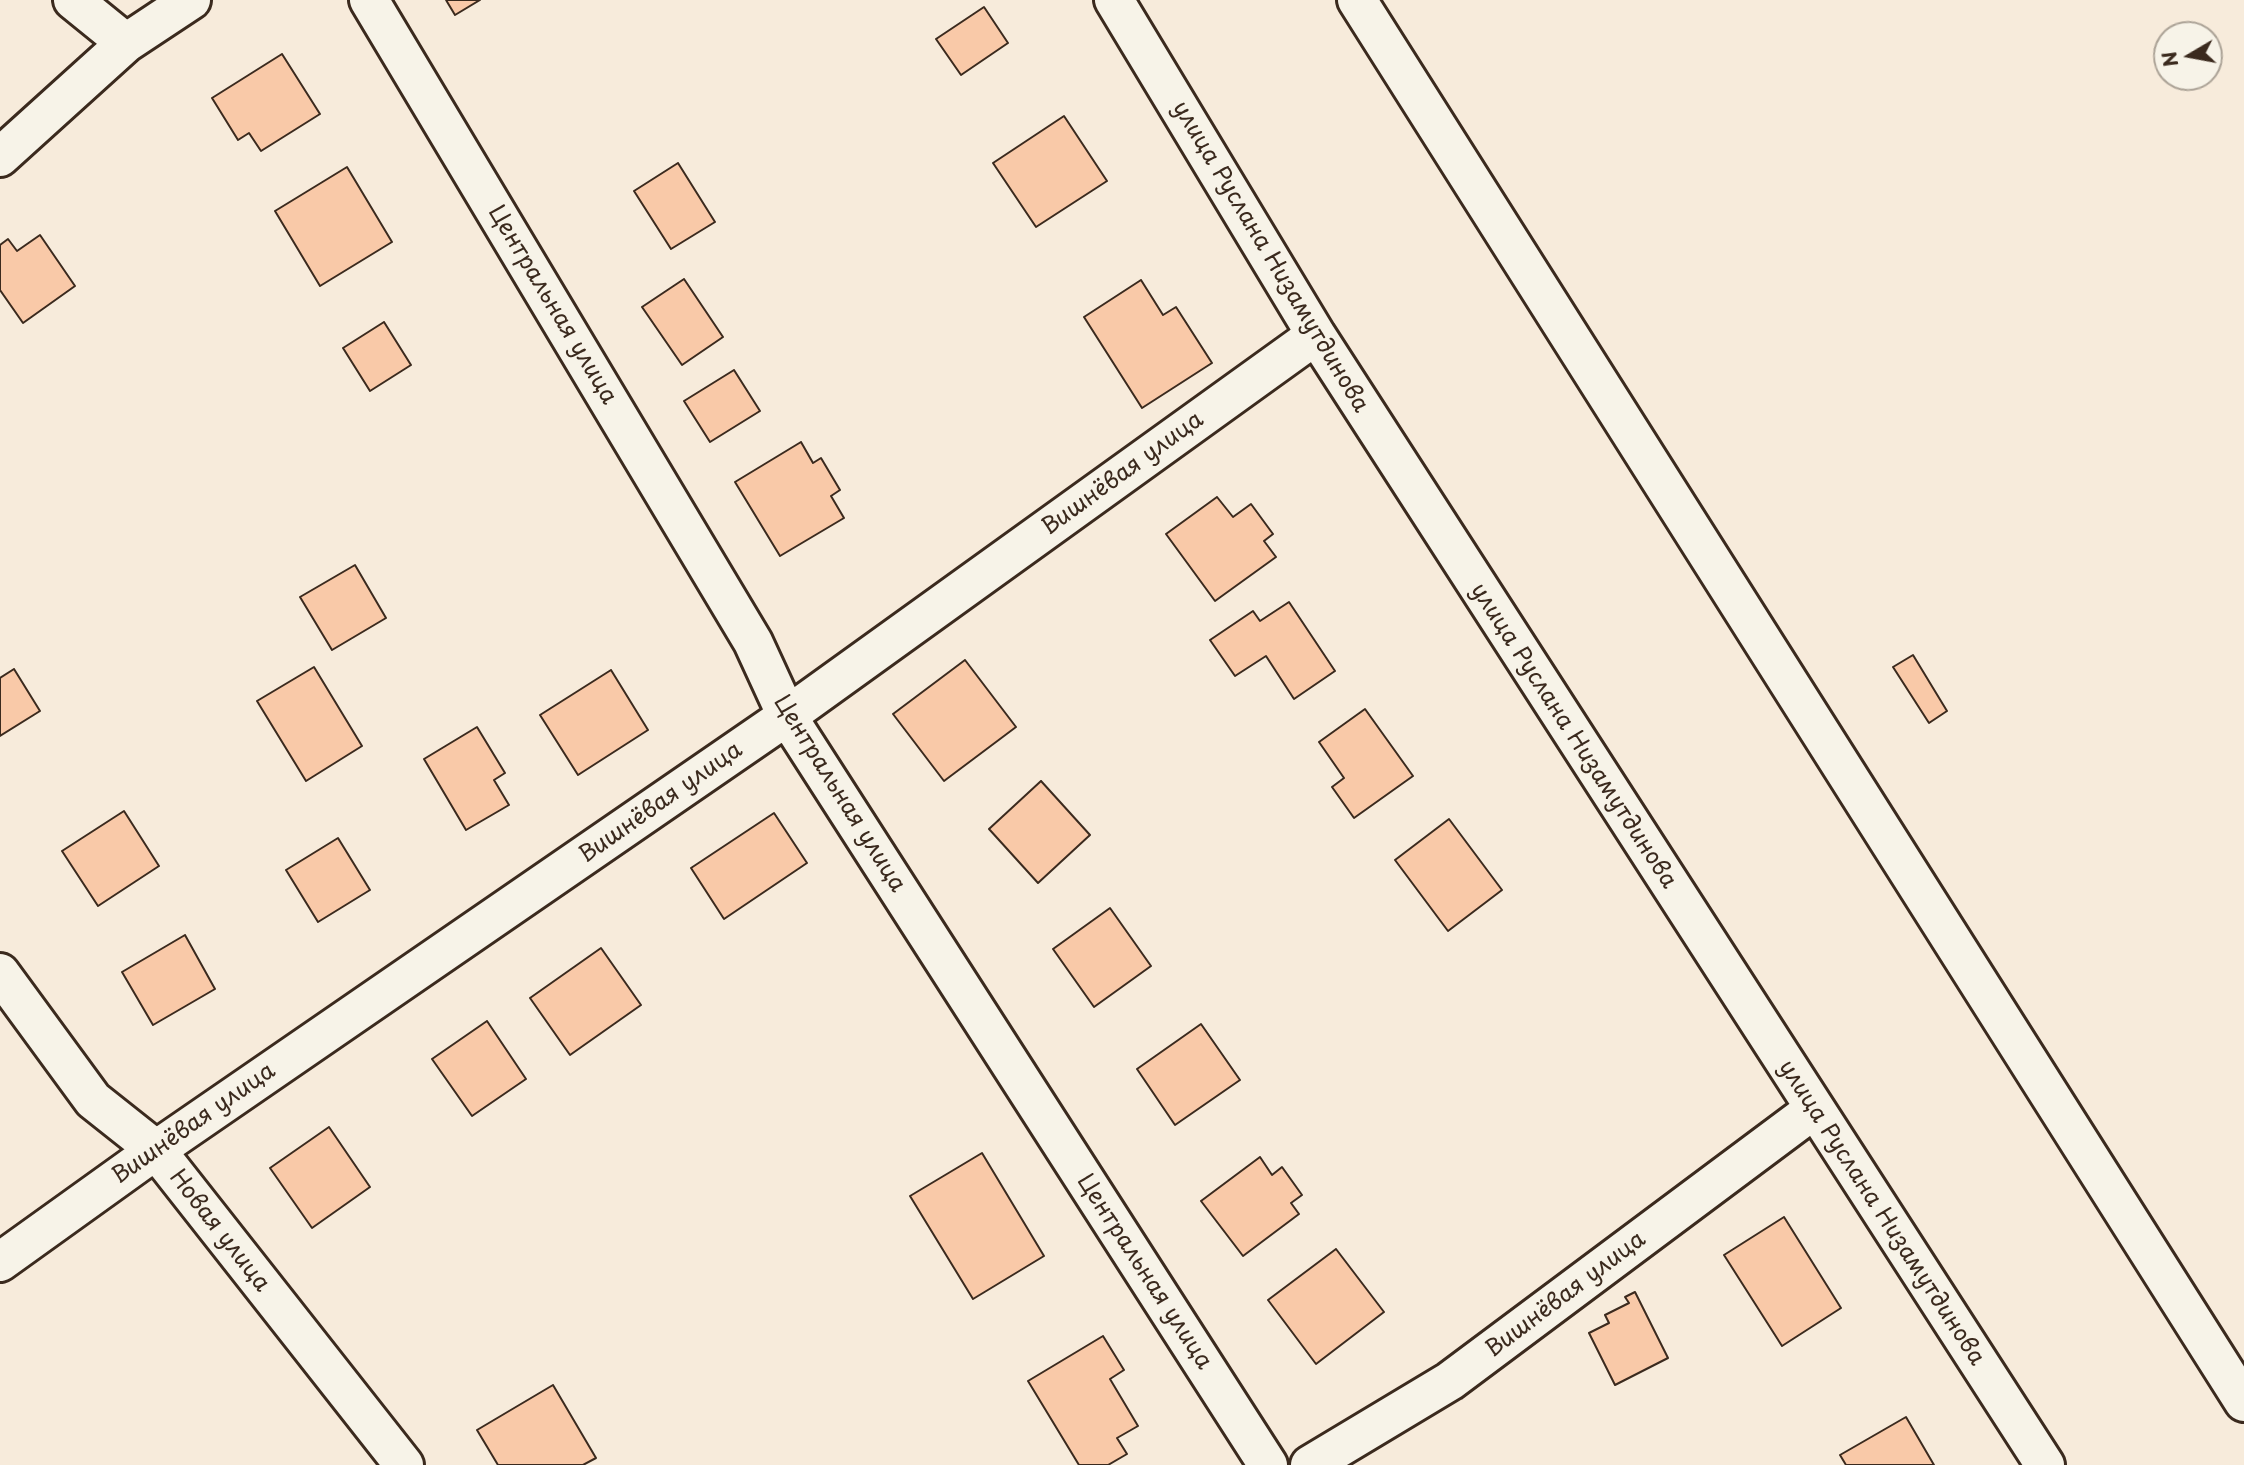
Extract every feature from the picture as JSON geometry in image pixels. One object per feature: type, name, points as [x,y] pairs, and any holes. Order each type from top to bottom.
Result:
[{"type":"street","points":[[73,0],[126,43]]},
{"type":"street","points":[[0,157],[126,43],[191,0]]},
{"type":"street","name":"Центральная улица","points":[[369,0],[753,642],[787,716],[1268,1465]]},
{"type":"street","name":"улица Руслана Низамутдинова","points":[[1114,0],[1315,335],[1813,1110],[2045,1465]]},
{"type":"street","points":[[1357,0],[2244,1402]]},
{"type":"street","name":"Вишнёвая улица","points":[[0,1262],[156,1150],[787,716],[1315,335]]},
{"type":"street","name":"Новая улица","points":[[0,973],[93,1100],[156,1150],[404,1465]]},
{"type":"street","name":"Вишнёвая улица","points":[[1310,1465],[1450,1381],[1813,1110]]},
{"type":"building","points":[[446,0],[480,0],[455,15]]},
{"type":"building","points":[[984,7],[1008,43],[961,75],[936,39]]},
{"type":"building","points":[[282,54],[320,114],[261,151],[249,133],[238,140],[212,98]]},
{"type":"building","points":[[1064,116],[1107,181],[1036,227],[993,163]]},
{"type":"building","points":[[678,163],[715,222],[671,249],[634,191]]},
{"type":"building","points":[[347,167],[392,242],[320,286],[275,211]]},
{"type":"building","points":[[40,235],[75,286],[23,323],[0,290],[0,245],[8,239],[17,251]]},
{"type":"building","points":[[684,279],[723,337],[682,365],[642,307]]},
{"type":"building","points":[[1141,280],[1163,315],[1176,307],[1212,363],[1142,408],[1084,317]]},
{"type":"building","points":[[384,322],[411,365],[370,391],[343,348]]},
{"type":"building","points":[[734,370],[760,411],[710,442],[684,401]]},
{"type":"building","points":[[801,442],[813,463],[821,458],[840,490],[831,496],[844,518],[780,556],[735,482]]},
{"type":"building","points":[[1217,497],[1233,517],[1251,504],[1273,534],[1264,541],[1276,557],[1215,601],[1166,534]]},
{"type":"building","points":[[355,565],[386,618],[332,650],[300,597]]},
{"type":"building","points":[[1289,602],[1335,671],[1294,699],[1266,656],[1235,676],[1210,640],[1253,611],[1260,621]]},
{"type":"building","points":[[1913,655],[1947,711],[1929,723],[1893,667]]},
{"type":"building","points":[[965,660],[1016,727],[944,781],[893,714]]},
{"type":"building","points":[[314,667],[362,746],[306,781],[257,701]]},
{"type":"building","points":[[14,669],[40,711],[0,736],[0,678]]},
{"type":"building","points":[[611,670],[648,730],[578,775],[540,715]]},
{"type":"building","points":[[1365,709],[1413,776],[1354,818],[1332,787],[1344,778],[1319,742]]},
{"type":"building","points":[[477,727],[505,773],[494,780],[509,805],[466,830],[424,759]]},
{"type":"building","points":[[1041,781],[1090,835],[1038,883],[989,829]]},
{"type":"building","points":[[124,811],[159,866],[98,906],[62,851]]},
{"type":"building","points":[[774,813],[807,863],[724,919],[691,868]]},
{"type":"building","points":[[1449,819],[1502,890],[1448,931],[1395,860]]},
{"type":"building","points":[[338,838],[370,890],[318,922],[286,870]]},
{"type":"building","points":[[1110,908],[1151,966],[1094,1007],[1053,949]]},
{"type":"building","points":[[185,935],[215,989],[153,1025],[122,972]]},
{"type":"building","points":[[601,948],[641,1005],[570,1055],[530,998]]},
{"type":"building","points":[[487,1021],[526,1079],[472,1116],[432,1059]]},
{"type":"building","points":[[1201,1024],[1240,1080],[1175,1125],[1137,1069]]},
{"type":"building","points":[[329,1127],[370,1187],[312,1228],[270,1168]]},
{"type":"building","points":[[982,1153],[1044,1256],[973,1299],[910,1196]]},
{"type":"building","points":[[1260,1157],[1272,1175],[1282,1167],[1302,1195],[1291,1203],[1299,1214],[1243,1256],[1201,1201]]},
{"type":"building","points":[[1784,1217],[1841,1308],[1782,1346],[1724,1255]]},
{"type":"building","points":[[1336,1249],[1384,1312],[1316,1364],[1268,1300]]},
{"type":"building","points":[[1635,1292],[1668,1358],[1615,1385],[1589,1333],[1609,1323],[1605,1315],[1629,1303],[1625,1297]]},
{"type":"building","points":[[1103,1336],[1124,1370],[1110,1379],[1138,1426],[1117,1438],[1127,1454],[1108,1465],[1079,1465],[1028,1381]]},
{"type":"building","points":[[553,1385],[596,1458],[583,1465],[498,1465],[477,1430]]},
{"type":"building","points":[[1906,1417],[1934,1465],[1846,1465],[1840,1455]]}]
